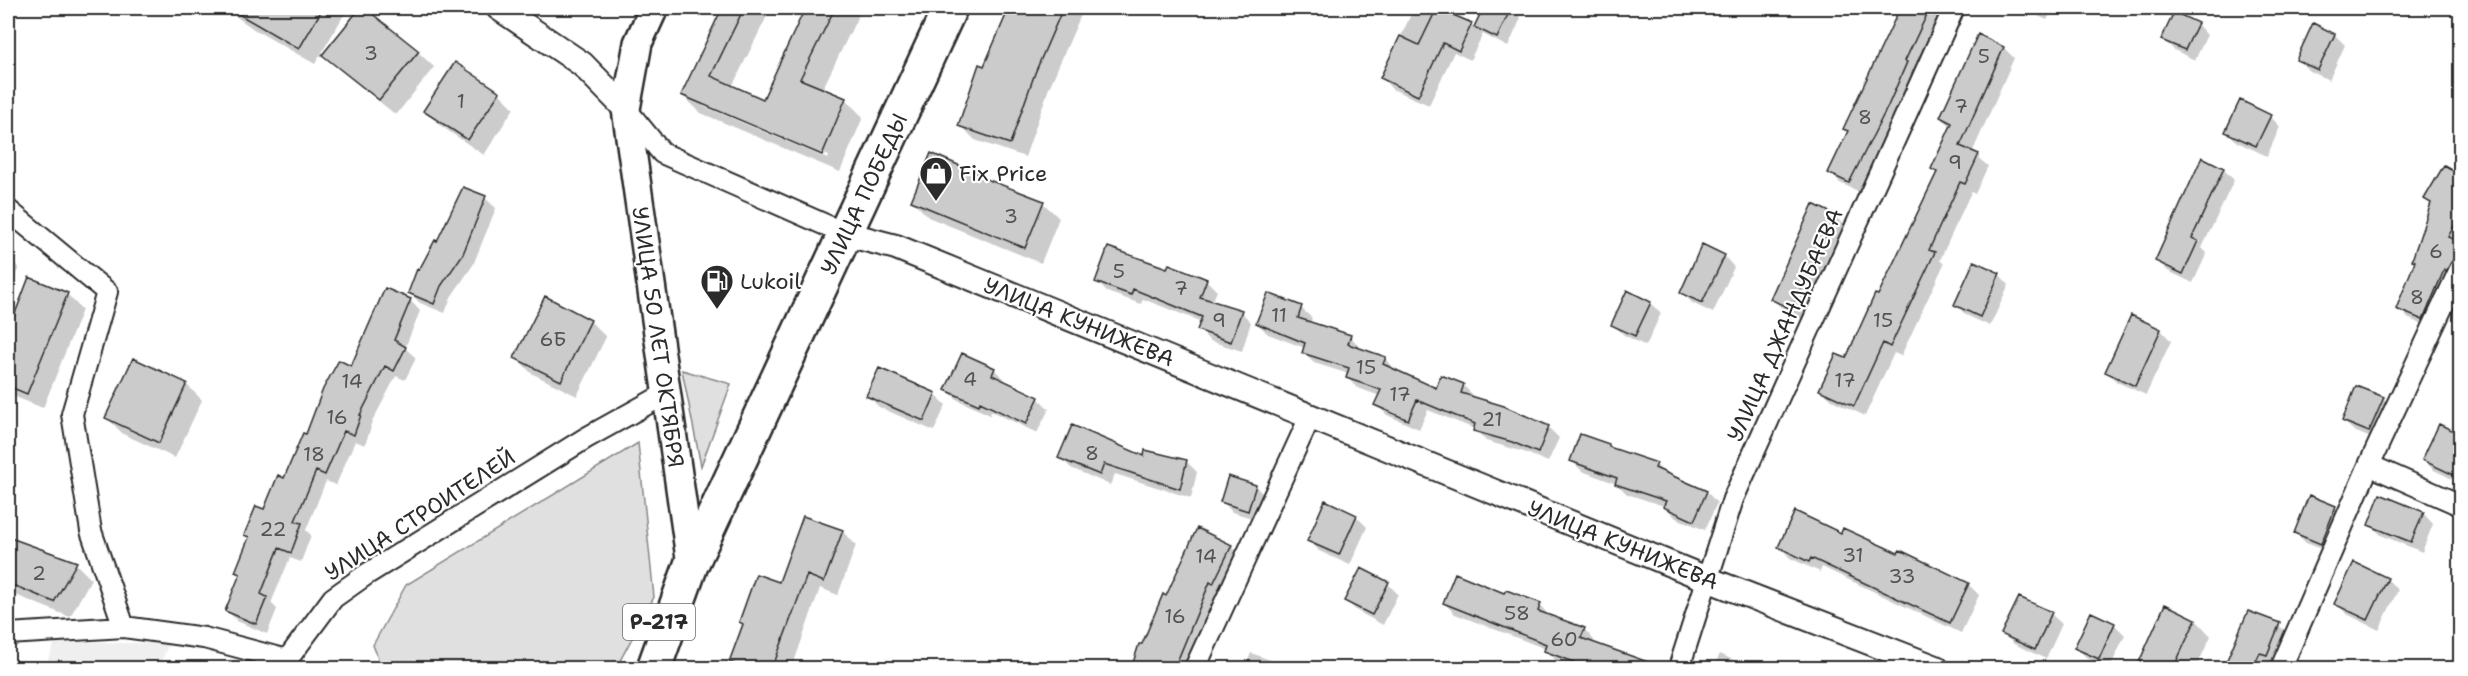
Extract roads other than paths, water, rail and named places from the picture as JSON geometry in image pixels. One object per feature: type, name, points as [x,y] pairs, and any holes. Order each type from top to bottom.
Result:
[{"type":"highway","name":"УЛИЦА ПОБЕДЫ","points":[[632,669],[688,570],[950,8]]},
{"type":"highway","name":"УЛИЦА ПОБЕДЫ","points":[[654,669],[688,570]]},
{"type":"main road","name":"УЛИЦА 50 ЛЕТ ОКТЯБРЯ","points":[[654,8],[638,43],[626,109],[667,393],[688,570]]},
{"type":"street","points":[[499,8],[582,64],[626,109],[663,153],[846,234]]},
{"type":"street","name":"УЛИЦА ДЖАНДУБАЕВА","points":[[1679,669],[1733,499],[1954,8]]},
{"type":"street","points":[[8,210],[107,292],[72,414],[91,531],[124,627]]},
{"type":"street","name":"УЛИЦА КУНИЖЕВА","points":[[846,234],[903,250],[1707,579],[1936,669]]},
{"type":"street","points":[[2281,669],[2369,465],[2460,269]]},
{"type":"street","name":"УЛИЦА СТРОИТЕЛЕЙ","points":[[8,634],[124,627],[204,638],[287,660],[333,598],[367,574],[586,438],[667,393]]},
{"type":"street","points":[[1195,669],[1310,417]]},
{"type":"street","points":[[2369,465],[2460,505]]},
{"type":"place","name":"Fix Price","points":[[936,202]]},
{"type":"place","name":"Lukoil","points":[[717,310]]}]
